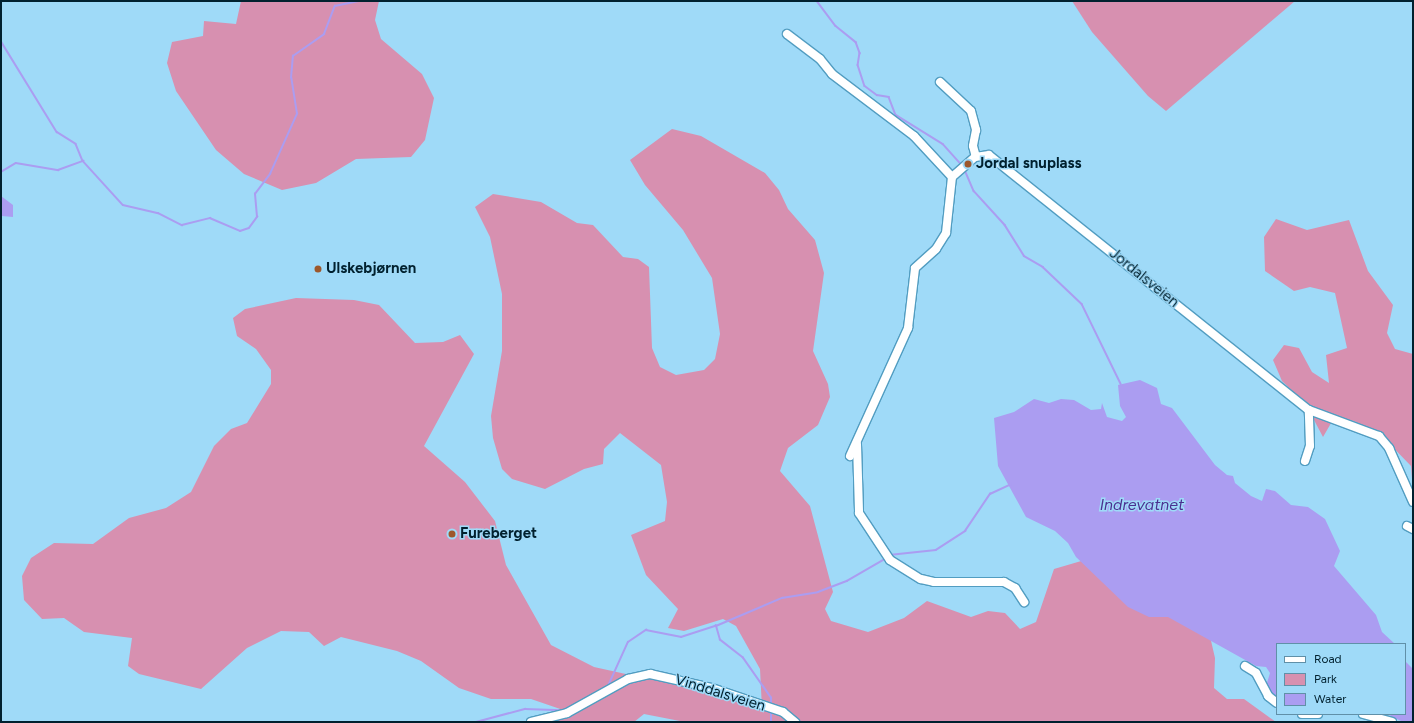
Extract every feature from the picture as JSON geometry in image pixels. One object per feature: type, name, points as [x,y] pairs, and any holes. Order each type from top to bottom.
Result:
[{"type":"street","points":[[787,34],[820,59],[832,74],[914,136],[952,177]]},
{"type":"street","points":[[850,456],[857,444],[908,328],[915,268],[936,249],[946,233],[952,177],[976,157],[973,146],[976,130],[971,111],[940,82]]},
{"type":"street","name":"Jordalsveien","points":[[976,157],[993,157],[1309,410],[1379,436],[1389,448],[1413,502]]},
{"type":"street","points":[[1305,461],[1310,446],[1309,410]]},
{"type":"street","points":[[857,444],[859,513],[875,533],[888,558],[921,579],[934,582],[1004,582],[1015,588],[1024,602]]},
{"type":"street","points":[[1245,666],[1256,673],[1268,696],[1276,702]]},
{"type":"street","name":"Vinddalsveien","points":[[531,722],[585,706],[628,679],[643,675],[712,688],[792,717],[795,722]]},
{"type":"street","points":[[1367,715],[1392,722]]},
{"type":"green space","points":[[241,1],[379,1],[375,20],[381,39],[422,74],[434,98],[425,140],[411,157],[356,159],[316,183],[282,190],[244,174],[216,150],[176,91],[167,63],[172,42],[203,36],[204,21],[236,24]]},
{"type":"green space","points":[[1072,1],[1295,1],[1166,111],[1148,96],[1092,32]]},
{"type":"green space","points":[[672,129],[701,136],[765,173],[779,190],[788,209],[815,240],[824,273],[813,351],[828,384],[830,397],[818,425],[788,448],[780,471],[810,506],[833,592],[825,609],[831,621],[868,632],[904,618],[927,601],[971,617],[988,611],[1005,613],[1020,629],[1036,622],[1054,569],[1088,559],[1209,632],[1215,658],[1214,688],[1227,699],[1244,699],[1276,722],[685,722],[644,714],[634,722],[552,722],[569,712],[531,699],[491,699],[459,688],[421,661],[397,651],[341,637],[324,646],[309,632],[281,631],[247,648],[201,689],[139,674],[128,666],[132,638],[84,632],[64,618],[42,619],[24,600],[22,576],[31,558],[54,543],[93,544],[129,518],[166,508],[191,492],[214,446],[231,429],[247,423],[271,384],[271,370],[256,349],[237,336],[233,318],[245,309],[296,298],[354,300],[379,305],[415,343],[443,342],[460,335],[474,354],[424,446],[465,482],[495,521],[506,565],[551,645],[594,667],[644,678],[691,680],[762,709],[760,669],[736,626],[723,619],[684,631],[668,628],[678,609],[646,575],[631,535],[665,521],[667,502],[661,465],[620,433],[604,449],[603,464],[584,469],[545,489],[512,479],[502,469],[493,438],[491,416],[502,351],[502,294],[490,237],[475,207],[493,194],[541,202],[577,223],[593,225],[623,257],[638,259],[649,267],[652,348],[660,367],[676,375],[704,370],[715,359],[720,334],[712,278],[683,230],[645,185],[630,160]]},
{"type":"green space","points":[[1276,219],[1307,230],[1349,220],[1368,271],[1393,305],[1387,333],[1395,349],[1413,354],[1413,493],[1411,466],[1382,436],[1354,421],[1334,418],[1323,437],[1305,403],[1282,381],[1273,360],[1284,345],[1299,348],[1312,372],[1329,383],[1326,355],[1347,348],[1335,293],[1310,287],[1294,291],[1265,271],[1264,237]]},
{"type":"water","points":[[1,196],[13,205],[13,217],[2,216]]},
{"type":"water","name":"Indrevatnet","points":[[1140,380],[1157,388],[1161,404],[1172,408],[1215,465],[1227,475],[1233,476],[1235,483],[1251,496],[1262,501],[1266,489],[1275,491],[1291,505],[1308,507],[1325,519],[1340,551],[1334,566],[1376,615],[1382,632],[1394,643],[1276,643],[1276,699],[1266,686],[1270,673],[1266,667],[1256,666],[1168,617],[1149,617],[1128,607],[1076,557],[1068,543],[1055,531],[1026,517],[998,466],[994,418],[1014,412],[1034,399],[1049,403],[1061,399],[1074,400],[1091,410],[1101,409],[1102,403],[1107,417],[1122,421],[1126,417],[1120,406],[1118,385]]},
{"type":"water","points":[[1406,662],[1413,669],[1413,722],[1403,722],[1389,715],[1406,715]]},
{"type":"waterway","points":[[1,172],[16,163],[58,170],[83,161],[123,205],[158,213],[182,225],[210,218],[240,231],[249,228],[257,217],[255,194],[270,174],[297,114],[291,78],[293,56],[324,34],[335,6],[359,1]]},
{"type":"waterway","points":[[817,1],[836,26],[856,42],[860,53],[858,65],[865,86],[877,95],[889,97],[896,115],[943,144],[962,165]]},
{"type":"waterway","points":[[1,41],[57,132],[76,144],[83,161]]},
{"type":"waterway","points":[[965,170],[974,191],[1005,225],[1024,256],[1043,267],[1082,304],[1121,384]]},
{"type":"waterway","points":[[889,555],[936,550],[965,531],[990,494],[1011,484]]},
{"type":"waterway","points":[[771,704],[771,698],[743,658],[720,640],[716,626],[782,598],[818,592],[847,581],[885,559]]},
{"type":"waterway","points":[[608,686],[628,642],[646,630],[681,637],[715,626]]},
{"type":"waterway","points":[[476,722],[525,709],[562,710]]},
{"type":"waterway","points":[[771,712],[771,722]]},
{"type":"place","name":"Jordal snuplass","points":[[968,164]]},
{"type":"place","name":"Ulskebjørnen","points":[[318,269]]},
{"type":"place","name":"Fureberget","points":[[452,534]]}]
